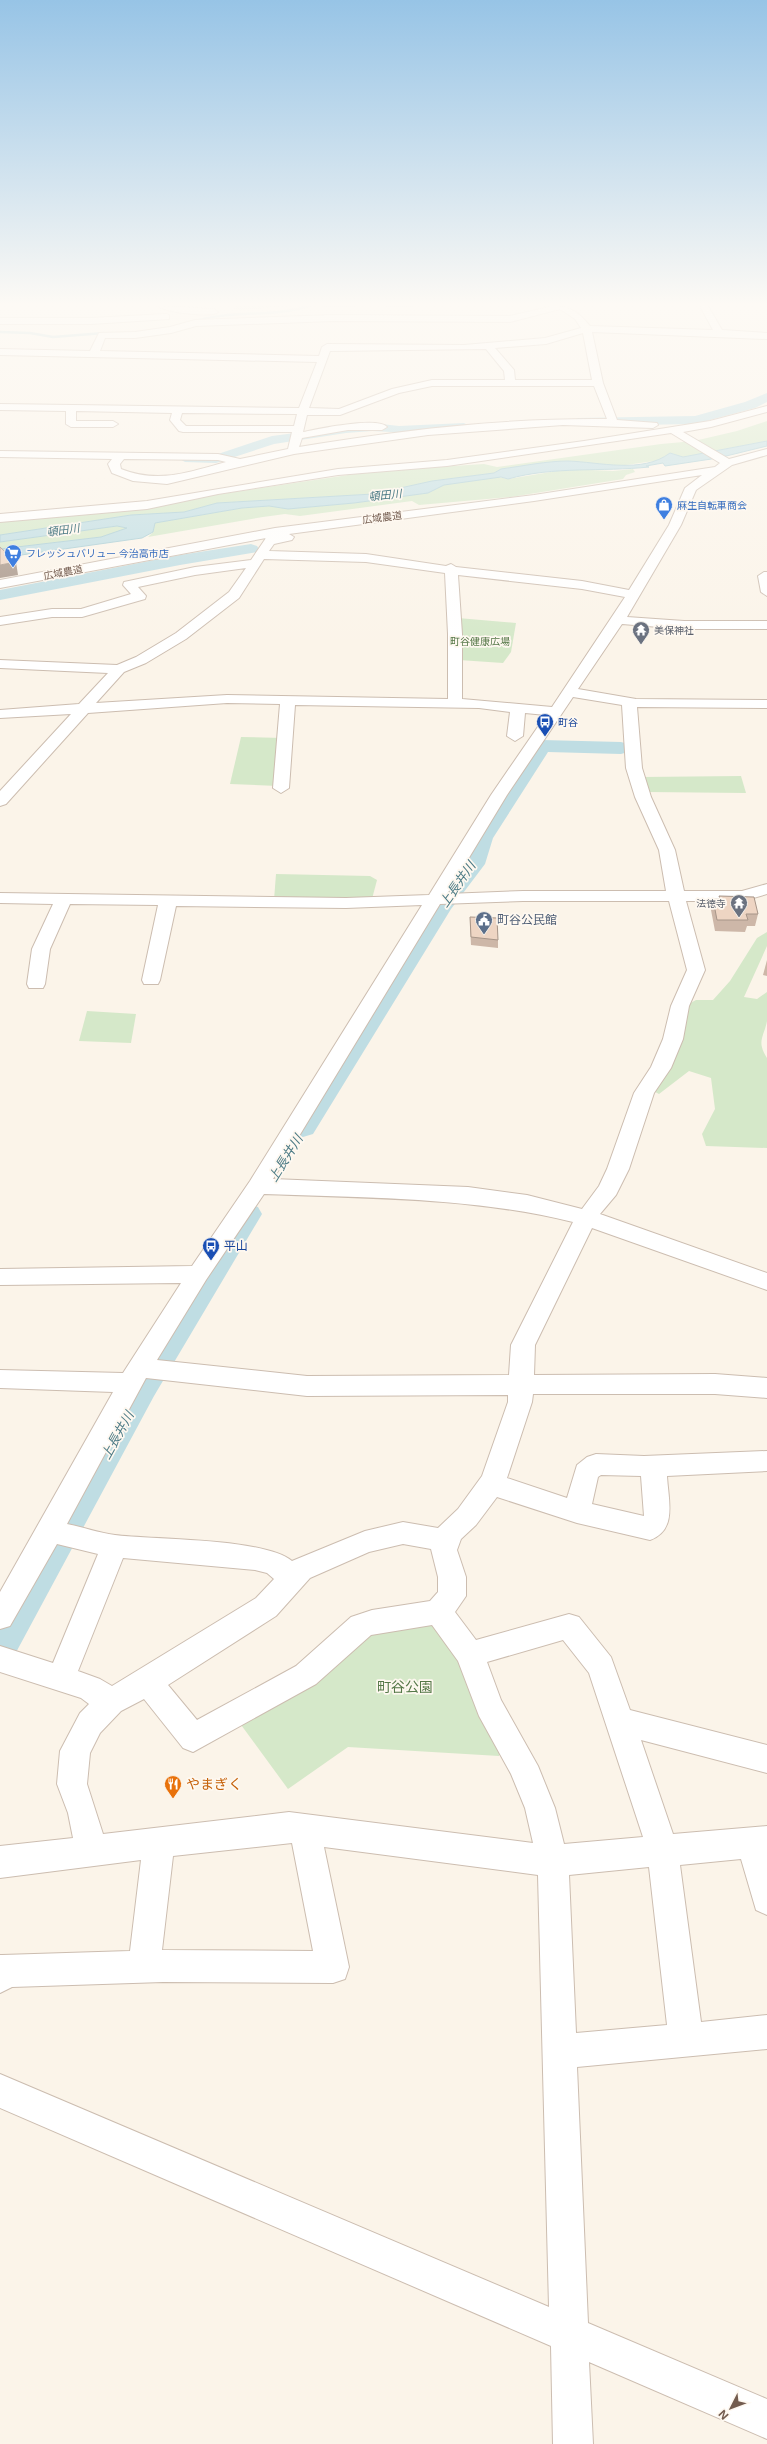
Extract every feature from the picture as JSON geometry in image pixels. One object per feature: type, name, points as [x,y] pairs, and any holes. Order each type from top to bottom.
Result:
[{"type":"street","points":[[71,420],[71,424],[122,424]]},
{"type":"street","points":[[293,451],[301,420]]},
{"type":"street","points":[[0,518],[160,503],[243,487],[338,472],[447,463],[584,444],[710,424],[724,420]]},
{"type":"street","points":[[160,423],[176,422],[183,429],[298,432],[352,427],[399,429],[411,426],[435,430]]},
{"type":"street","points":[[121,455],[114,464],[116,471],[133,478],[162,481],[180,479],[240,462],[293,451],[435,430],[546,422],[613,422],[677,429],[722,464]]},
{"type":"street","points":[[352,427],[357,434],[368,440]]},
{"type":"street","points":[[293,451],[311,462],[338,472]]},
{"type":"street","points":[[0,1617],[50,1531],[135,1376],[198,1274],[258,1186],[499,795],[571,692],[618,620],[675,525],[691,488],[722,464],[767,452]]},
{"type":"street","points":[[0,454],[218,457],[240,462]]},
{"type":"street","name":"広域農道","points":[[0,584],[274,532],[348,521],[534,498],[722,464],[767,465]]},
{"type":"street","points":[[243,487],[249,481],[274,470]]},
{"type":"street","points":[[0,801],[119,669],[141,660],[181,636],[234,595],[270,541],[336,527],[348,521]]},
{"type":"street","points":[[0,621],[52,613],[82,613],[140,596],[129,584],[259,559],[366,558],[399,564],[451,568],[582,585],[633,595]]},
{"type":"street","points":[[451,568],[455,634],[455,703]]},
{"type":"street","points":[[0,590],[38,581],[54,574]]},
{"type":"street","points":[[767,576],[764,576],[767,592]]},
{"type":"street","points":[[618,620],[684,625],[767,626]]},
{"type":"street","points":[[0,664],[41,664],[119,669]]},
{"type":"street","points":[[571,692],[629,702],[767,704]]},
{"type":"street","points":[[0,714],[227,699],[455,703],[557,712]]},
{"type":"street","points":[[281,788],[288,700]]},
{"type":"street","points":[[148,1682],[193,1738],[306,1675],[361,1626],[372,1622],[438,1612],[452,1596],[452,1577],[444,1550],[448,1533],[468,1517],[491,1484],[520,1402],[523,1345],[587,1218],[608,1190],[618,1170],[644,1093],[661,1068],[673,1039],[680,1006],[696,970],[676,896],[667,850],[643,797],[634,768],[629,702]]},
{"type":"street","points":[[515,736],[518,708]]},
{"type":"street","points":[[0,898],[346,903],[523,896],[743,896],[767,889]]},
{"type":"street","points":[[36,984],[41,949],[64,899]]},
{"type":"street","points":[[151,980],[168,900]]},
{"type":"street","points":[[258,1186],[468,1194],[527,1203],[587,1218],[767,1282]]},
{"type":"street","points":[[0,1277],[198,1274]]},
{"type":"street","points":[[0,1379],[135,1376],[307,1386],[715,1384],[767,1388]]},
{"type":"street","points":[[577,1512],[586,1472],[596,1464],[607,1466],[767,1462]]},
{"type":"street","points":[[491,1484],[577,1512],[650,1529],[657,1519],[653,1465]]},
{"type":"street","points":[[50,1531],[114,1546],[255,1558],[275,1563],[293,1578]]},
{"type":"street","points":[[92,1851],[83,1813],[72,1784],[75,1751],[90,1723],[111,1702],[148,1682],[266,1607],[300,1570],[365,1542],[403,1533],[446,1541]]},
{"type":"street","points":[[61,1679],[114,1546]]},
{"type":"street","points":[[438,1612],[470,1654],[489,1706],[523,1766],[540,1808],[553,1861],[573,2444]]},
{"type":"street","points":[[470,1654],[569,1626],[601,1666],[663,1850],[686,2040]]},
{"type":"street","points":[[0,1659],[90,1688],[111,1702]]},
{"type":"street","points":[[619,1720],[767,1759]]},
{"type":"street","points":[[0,1862],[290,1827],[553,1861],[759,1841],[767,1899]]},
{"type":"street","points":[[0,1977],[2,1971],[144,1966],[332,1967],[305,1828]]},
{"type":"street","points":[[144,1966],[159,1842]]},
{"type":"street","points":[[560,2052],[767,2032]]},
{"type":"street","points":[[0,2091],[767,2419]]},
{"type":"green space","points":[[767,421],[767,441],[683,457],[670,453],[661,460],[610,466],[568,461],[501,469],[494,473],[432,481],[373,494],[217,503],[184,512],[131,515],[0,535],[0,520],[207,496],[375,471],[484,464],[497,467],[661,444],[694,441],[737,431]]},
{"type":"green space","points":[[569,469],[613,471],[633,469],[635,472],[626,475],[623,479],[511,497],[419,505],[412,501],[300,516],[285,514],[148,537],[153,532],[155,523],[242,508],[269,506],[289,509],[354,503],[428,493],[444,485],[498,477],[508,479]]},
{"type":"green space","points":[[117,526],[128,528],[101,537],[0,549],[0,542]]},
{"type":"green space","name":"町谷健康広場","points":[[458,618],[516,623],[511,652],[503,663],[459,660]]},
{"type":"green space","points":[[241,737],[283,738],[278,786],[230,784]]},
{"type":"green space","points":[[741,776],[746,793],[647,792],[642,777]]},
{"type":"green space","points":[[276,874],[370,876],[377,880],[372,899],[274,900]]},
{"type":"green space","points":[[767,932],[767,946],[744,997],[757,999],[767,992],[767,1021],[761,1043],[767,1058],[767,1148],[706,1146],[702,1134],[715,1109],[711,1078],[689,1071],[659,1094],[646,1087],[683,1007],[696,1000],[713,1000],[730,981],[757,938]]},
{"type":"green space","points":[[87,1011],[136,1014],[131,1043],[79,1041]]},
{"type":"green space","name":"町谷公園","points":[[435,1617],[461,1653],[491,1739],[501,1748],[499,1756],[348,1747],[288,1789],[236,1718],[372,1627]]},
{"type":"water","name":"頓田川","points":[[767,441],[767,446],[718,458],[665,466],[663,463],[646,466],[649,467],[543,472],[508,479],[501,477],[444,485],[428,493],[354,503],[288,509],[269,506],[242,508],[155,523],[153,532],[142,538],[0,558],[0,549],[101,537],[127,528],[117,526],[0,542],[0,535],[131,515],[184,512],[217,503],[373,494],[432,481],[494,473],[501,469],[552,462],[568,461],[634,465],[659,459],[670,453],[683,457]]},
{"type":"building","points":[[0,547],[16,562],[0,565]]},
{"type":"building","points":[[719,896],[754,897],[758,914],[746,914],[748,920],[717,920],[713,899],[720,899]]},
{"type":"building","points":[[470,917],[497,918],[498,940],[471,937]]},
{"type":"waterway","points":[[578,422],[692,420]]},
{"type":"waterway","points":[[185,458],[216,459],[272,440],[346,429],[372,427],[399,430],[411,428],[429,430],[464,427]]},
{"type":"waterway","points":[[0,595],[180,560],[251,549]]},
{"type":"waterway","name":"上長井川","points":[[303,1128],[441,907],[474,864],[482,838],[542,746],[621,748]]},
{"type":"waterway","name":"上長井川","points":[[0,1646],[143,1387],[248,1214]]},
{"type":"place","name":"麻生自転車商会","points":[[664,520]]},
{"type":"place","name":"フレッシュバリュー 今治高市店","points":[[13,568]]},
{"type":"place","name":"美保神社","points":[[641,645]]},
{"type":"place","name":"町谷","points":[[545,737]]},
{"type":"place","name":"法徳寺","points":[[739,918]]},
{"type":"place","name":"町谷公民館","points":[[484,935]]},
{"type":"place","name":"平山","points":[[211,1261]]},
{"type":"place","name":"やまぎく","points":[[173,1799]]}]
